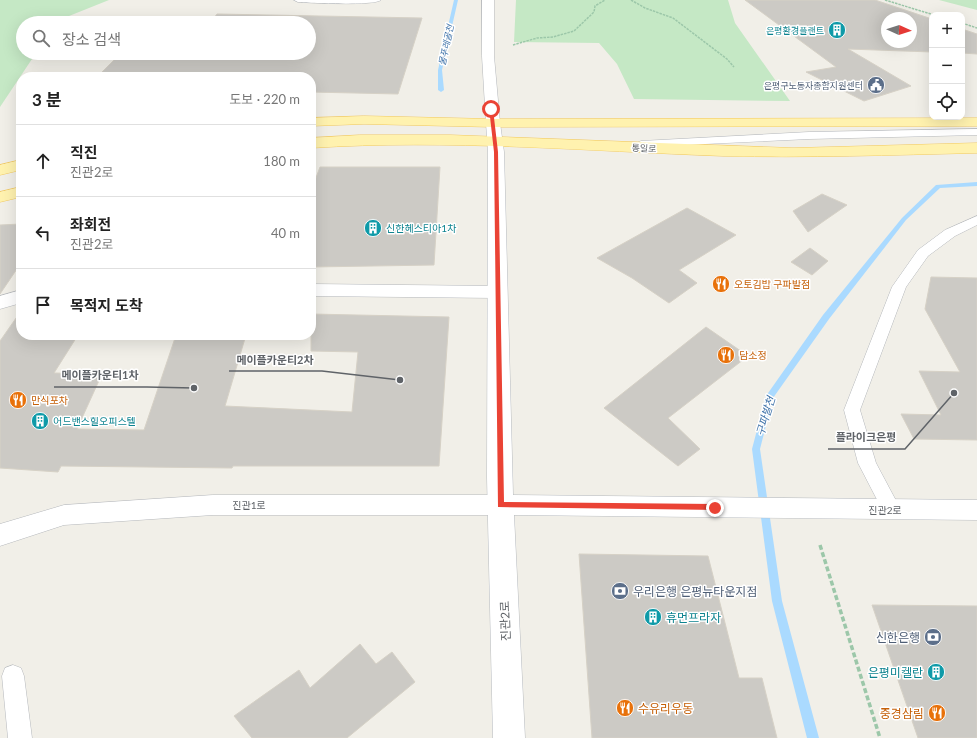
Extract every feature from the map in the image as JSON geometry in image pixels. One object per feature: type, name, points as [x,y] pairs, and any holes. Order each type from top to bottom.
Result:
[{"type":"main road","name":"통일로","points":[[316,122],[372,120],[494,132],[556,145],[793,153],[977,148]]},
{"type":"main road","name":"통일로","points":[[316,143],[494,132],[977,122]]},
{"type":"main road","points":[[0,170],[16,166]]},
{"type":"main road","points":[[0,197],[16,193]]},
{"type":"street","points":[[488,0],[488,56],[494,132]]},
{"type":"street","name":"진관2로","points":[[494,132],[501,505],[509,738]]},
{"type":"street","points":[[316,290],[497,292]]},
{"type":"street","points":[[0,303],[16,298]]},
{"type":"street","name":"진관1로","points":[[0,536],[64,516],[212,505],[501,505]]},
{"type":"street","name":"진관2로","points":[[501,505],[977,510]]},
{"type":"lane","points":[[298,0],[377,0]]},
{"type":"lane","points":[[614,146],[761,137],[910,132],[977,132]]},
{"type":"lane","points":[[892,510],[867,463],[852,410],[899,287],[922,253],[950,233],[977,220]]},
{"type":"lane","points":[[13,676],[20,738]]},
{"type":"path","points":[[513,45],[538,38],[553,37],[574,31],[594,12],[595,6],[605,0]]},
{"type":"path","points":[[631,0],[645,8],[673,18],[726,59],[734,67]]},
{"type":"path","points":[[885,0],[929,13]]},
{"type":"path","points":[[965,24],[977,28]]},
{"type":"path","points":[[820,545],[880,738]]},
{"type":"green space","points":[[0,0],[109,0],[69,16],[16,16],[16,60],[31,60],[23,72],[16,72],[16,83],[0,107]]},
{"type":"green space","points":[[516,0],[728,0],[735,23],[790,101],[634,99],[617,64],[599,43],[514,42]]},
{"type":"green space","points":[[939,0],[977,0],[977,10]]},
{"type":"building","name":"은평환경플랜트","points":[[745,0],[875,0],[911,12],[881,12],[881,48],[917,48],[917,14],[929,18],[929,52],[848,49],[911,86],[864,101],[806,72],[836,67]]},
{"type":"building","points":[[217,14],[422,18],[398,94],[316,92],[316,72],[102,72],[114,60],[316,60],[316,16],[215,16]]},
{"type":"building","points":[[965,30],[977,34],[977,54],[965,53]]},
{"type":"building","name":"신한헤스티아1차","points":[[320,167],[440,167],[434,265],[316,267],[316,178]]},
{"type":"building","points":[[822,194],[847,205],[808,232],[793,211]]},
{"type":"building","points":[[687,208],[736,235],[679,270],[697,283],[669,303],[632,278],[597,258]]},
{"type":"building","points":[[16,224],[16,270],[0,294],[0,225]]},
{"type":"building","points":[[810,248],[828,261],[812,275],[791,262]]},
{"type":"building","points":[[931,277],[977,278],[977,440],[914,439],[901,414],[941,415],[919,371],[960,372],[925,309]]},
{"type":"building","points":[[316,314],[449,317],[439,466],[233,466],[232,468],[61,466],[58,472],[0,468],[0,341],[16,318],[16,340],[75,340],[54,373],[102,374],[77,429],[144,430],[174,340],[245,340],[225,406],[352,412],[358,352],[311,351],[311,340],[316,340]]},
{"type":"building","points":[[706,327],[748,356],[668,418],[700,449],[678,466],[604,408]]},
{"type":"building","name":"휴먼프라자","points":[[579,554],[708,556],[739,678],[762,678],[777,738],[592,738]]},
{"type":"building","name":"은평미켈란","points":[[872,605],[977,606],[977,738],[918,738]]},
{"type":"building","points":[[360,644],[376,664],[392,652],[415,682],[347,738],[252,738],[234,716],[299,670],[310,688]]},
{"type":"waterway","name":"물푸레골천","points":[[441,90],[440,70],[456,0]]},
{"type":"waterway","name":"구파발천","points":[[813,738],[777,601],[756,449],[769,398],[826,317],[904,219],[938,186],[977,184]]},
{"type":"place","name":"은평환경플랜트","points":[[837,30]]},
{"type":"place","name":"은평구노동자종합지원센터","points":[[876,85]]},
{"type":"place","name":"신한헤스티아1차","points":[[373,228]]},
{"type":"place","name":"오토김밥 구파발점","points":[[721,284]]},
{"type":"place","name":"담소정","points":[[726,355]]},
{"type":"place","name":"메이플카운티2차","points":[[400,380]]},
{"type":"place","name":"메이플카운티1차","points":[[194,388]]},
{"type":"place","name":"플라이크은평","points":[[954,393]]},
{"type":"place","name":"만식포차","points":[[18,400]]},
{"type":"place","name":"어드밴스힐오피스텔","points":[[40,421]]},
{"type":"place","name":"우리은행 은평뉴타운지점","points":[[620,591]]},
{"type":"place","name":"휴먼프라자","points":[[653,617]]},
{"type":"place","name":"신한은행","points":[[933,637]]},
{"type":"place","name":"은평미켈란","points":[[936,672]]},
{"type":"place","name":"수유리우동","points":[[625,708]]},
{"type":"place","name":"중경삼림","points":[[937,713]]},
{"type":"route","points":[[491,109],[496,152],[501,505],[715,508]]}]
